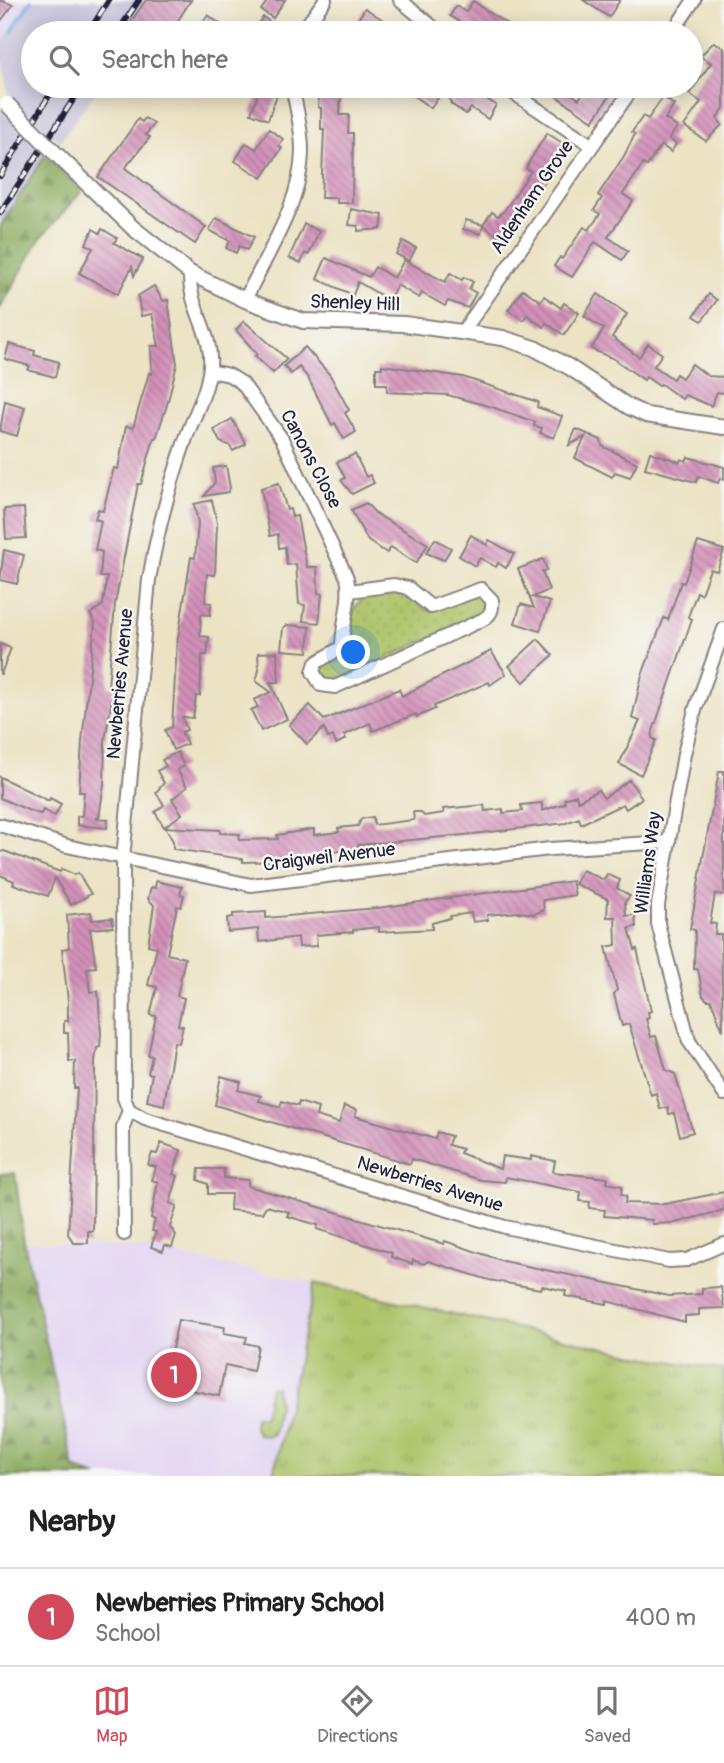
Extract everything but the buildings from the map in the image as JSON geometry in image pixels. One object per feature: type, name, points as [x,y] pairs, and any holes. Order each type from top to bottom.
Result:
[{"type":"street","points":[[310,21],[325,0]]},
{"type":"street","points":[[400,0],[425,21]]},
{"type":"street","points":[[680,21],[694,0]]},
{"type":"street","points":[[245,300],[295,195],[301,172],[302,148],[294,98]]},
{"type":"street","points":[[521,98],[591,145]]},
{"type":"street","name":"Aldenham Grove","points":[[464,331],[625,98]]},
{"type":"street","name":"Shenley Hill","points":[[4,100],[132,228],[190,273],[245,300],[303,321],[404,324],[503,338],[534,348],[646,415],[724,427]]},
{"type":"street","name":"Newberries Avenue","points":[[190,273],[191,297],[211,350],[210,371],[186,440],[151,569],[124,859],[124,1098],[129,1110],[145,1119],[505,1227],[669,1261],[687,1260],[724,1244]]},
{"type":"street","name":"Canons Close","points":[[210,371],[229,375],[242,383],[282,439],[308,490],[347,578],[350,591]]},
{"type":"street","points":[[394,585],[408,588],[431,607],[481,589],[492,600],[492,607],[490,615],[482,620],[327,688],[315,680],[313,672],[322,658],[342,647],[342,627],[350,591],[394,585]]},
{"type":"street","name":"Williams Way","points":[[724,629],[695,710],[658,905],[658,924],[689,1041],[724,1094]]},
{"type":"street","name":"Craigweil Avenue","points":[[0,825],[40,839],[251,886],[550,849],[669,842]]},
{"type":"street","name":"Newberries Avenue","points":[[124,1234],[124,1126],[129,1110]]},
{"type":"shaded area","points":[[0,0],[31,0],[0,45]]},
{"type":"shaded area","points":[[31,0],[157,0],[143,21],[21,21],[21,98],[91,98],[60,142],[9,97],[0,45]]},
{"type":"shaded area","points":[[0,109],[82,191],[39,240],[0,310]]},
{"type":"shaded area","points":[[24,1242],[142,1248],[315,1283],[273,1476],[97,1476],[74,1468]]},
{"type":"green space","points":[[45,155],[82,191],[39,240],[0,309],[0,227]]},
{"type":"green space","points":[[391,589],[408,594],[426,610],[475,594],[488,599],[486,613],[330,684],[319,676],[319,667],[342,654],[350,619],[359,602],[367,596]]},
{"type":"green space","points":[[15,1173],[24,1242],[74,1468],[97,1476],[0,1476],[0,1174]]},
{"type":"green space","points":[[315,1283],[649,1358],[724,1370],[724,1476],[273,1476]]},
{"type":"green space","points":[[270,1387],[276,1387],[278,1404],[273,1434],[268,1436],[258,1434],[254,1428],[255,1416],[264,1417]]},
{"type":"waterway","points":[[12,31],[31,0]]},
{"type":"railway","points":[[96,21],[109,0]]},
{"type":"railway","points":[[125,21],[139,0]]},
{"type":"railway","points":[[0,176],[48,98]]},
{"type":"railway","points":[[0,213],[74,98]]},
{"type":"place","name":"Newberries Primary School","points":[[174,1375]]}]
